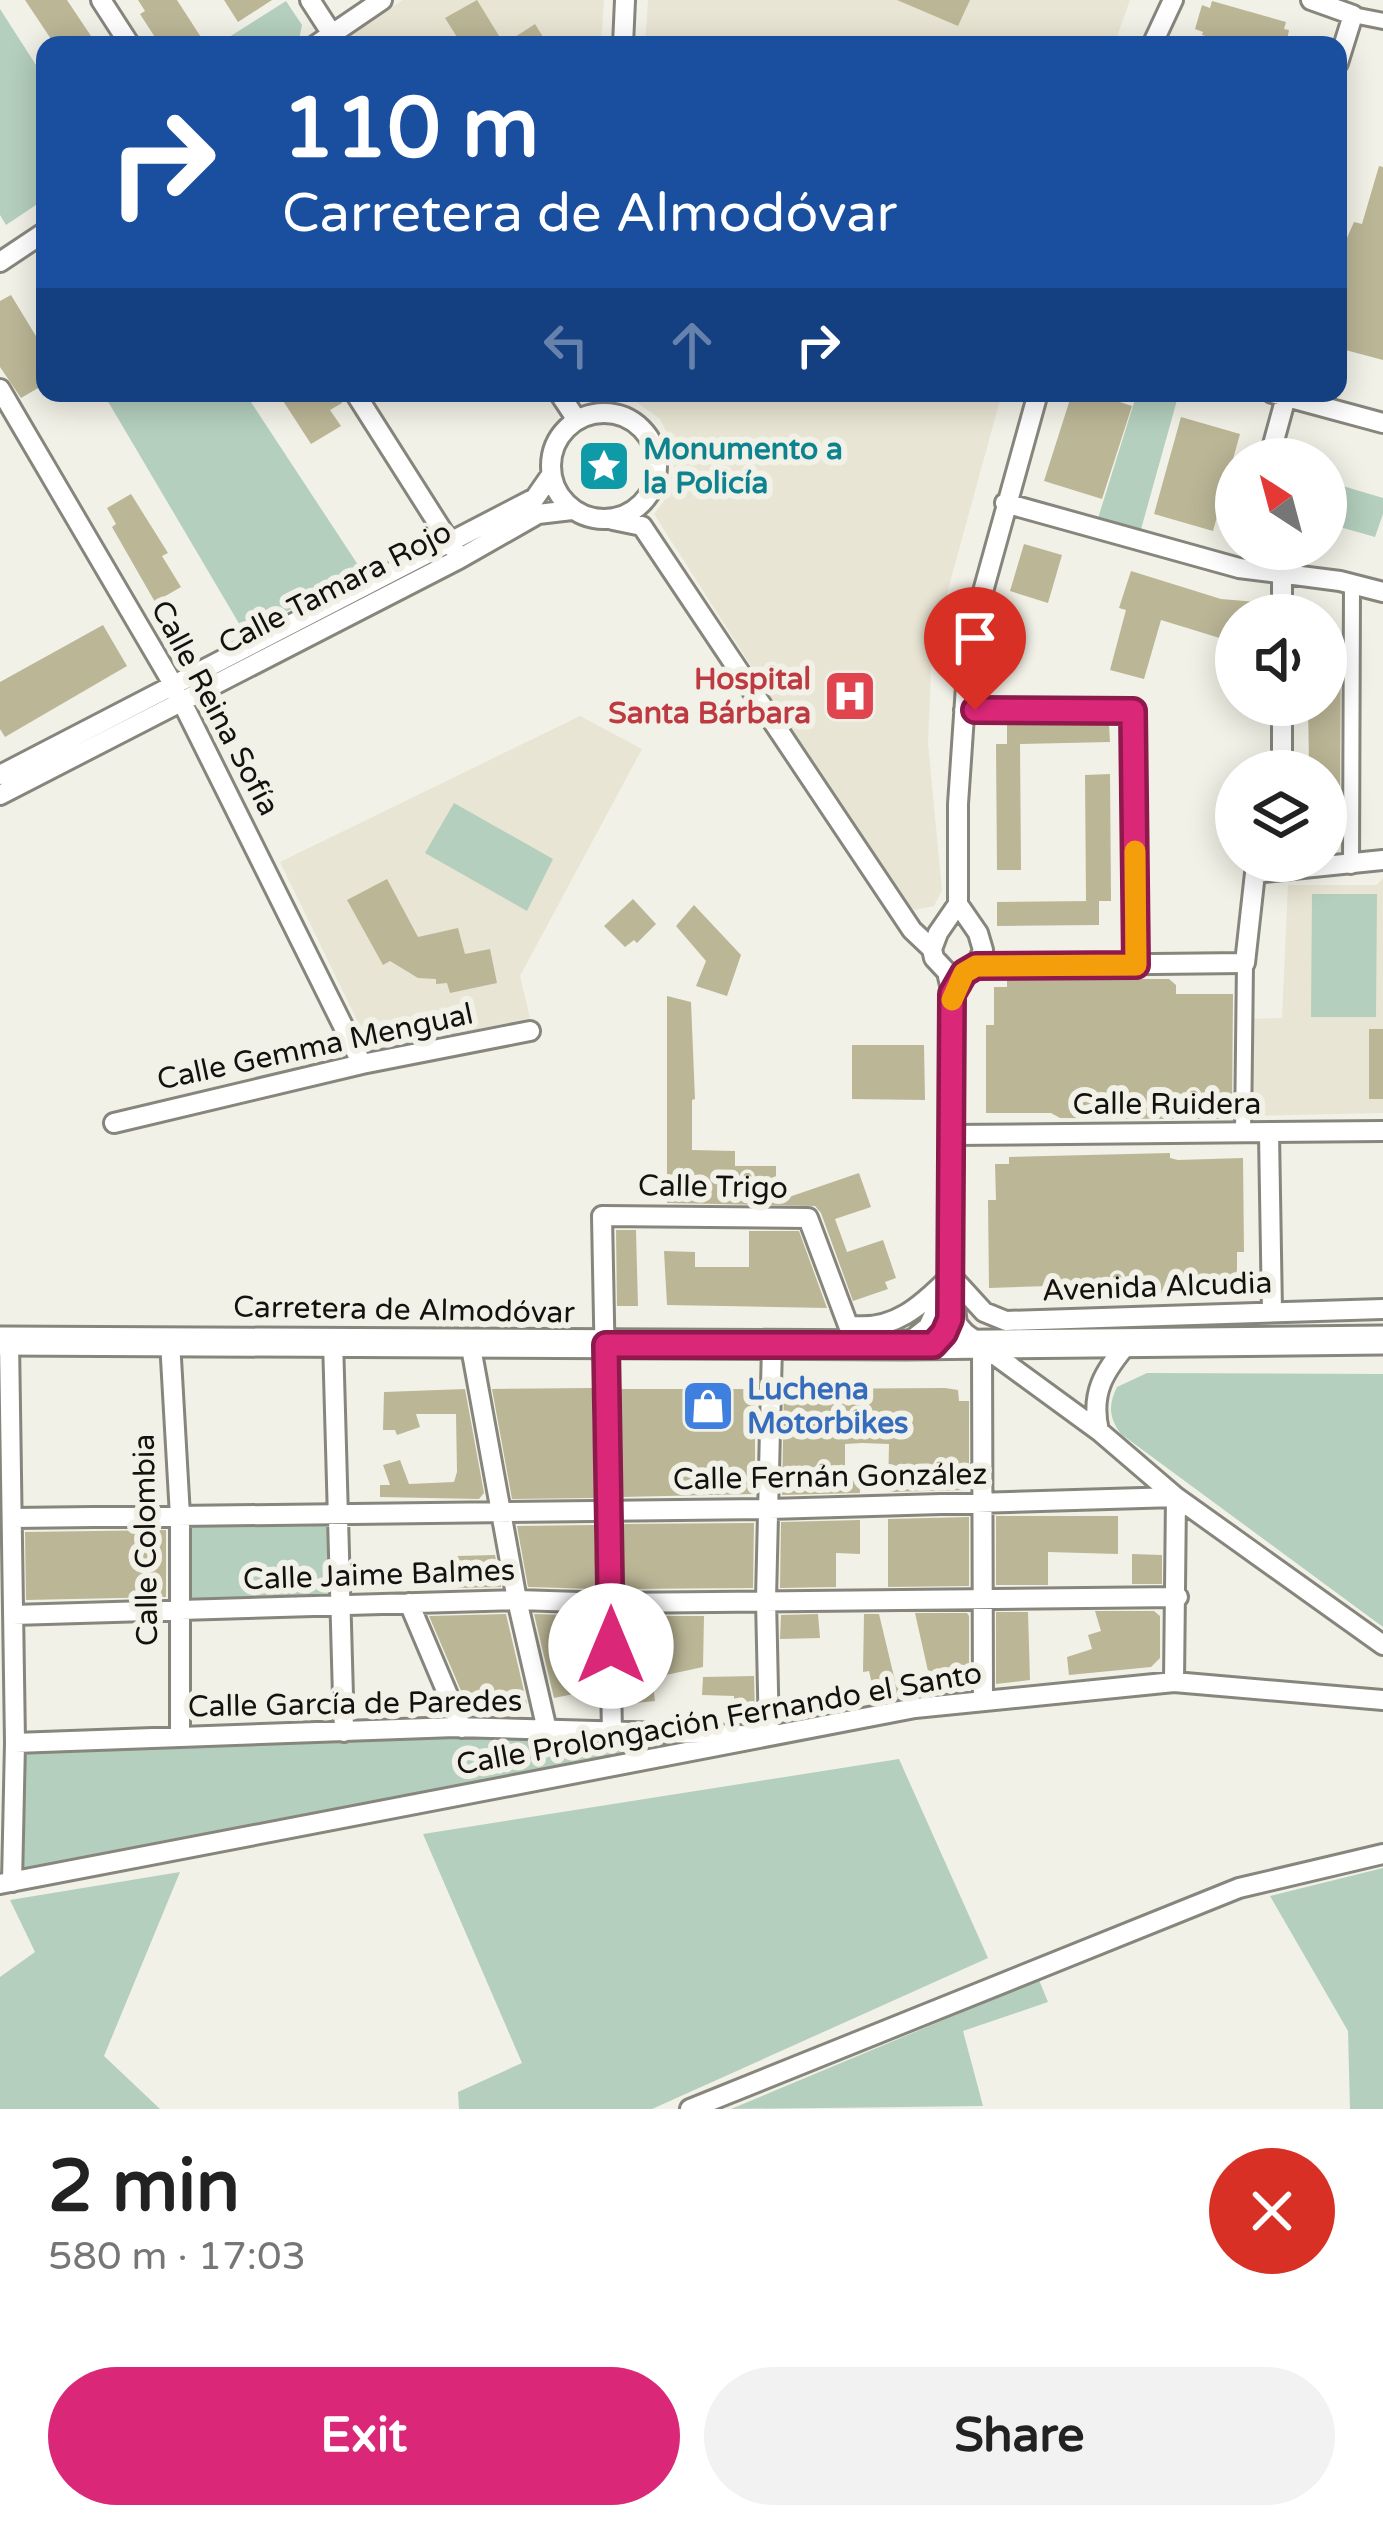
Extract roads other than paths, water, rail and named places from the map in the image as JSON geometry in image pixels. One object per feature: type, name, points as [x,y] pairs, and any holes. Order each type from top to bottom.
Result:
[{"type":"main road","name":"Carretera de Almodóvar","points":[[4,1341],[919,1345],[1383,1340]]},
{"type":"street","points":[[101,0],[124,36]]},
{"type":"street","points":[[310,0],[327,36]]},
{"type":"street","points":[[335,36],[382,0]]},
{"type":"street","points":[[624,36],[626,0]]},
{"type":"street","points":[[1156,36],[1173,0]]},
{"type":"street","points":[[1311,0],[1383,22]]},
{"type":"street","points":[[1346,36],[1353,15]]},
{"type":"street","points":[[0,262],[36,238]]},
{"type":"street","name":"Calle Reina Sofía","points":[[0,389],[177,693],[362,1064]]},
{"type":"street","points":[[361,402],[455,551]]},
{"type":"street","points":[[565,402],[577,420]]},
{"type":"street","points":[[602,402],[596,413],[577,420],[561,434],[552,454],[551,475],[558,494],[572,510],[592,519],[642,526],[912,930],[938,936]]},
{"type":"street","points":[[611,402],[618,414],[637,423],[651,438],[658,458],[657,479],[642,526]]},
{"type":"street","points":[[919,1345],[944,1333],[950,1319],[952,994],[982,941],[958,904],[958,804],[969,642],[1035,402]]},
{"type":"street","points":[[1272,438],[1278,402]]},
{"type":"street","points":[[1305,402],[1383,423]]},
{"type":"street","name":"Calle Tamara Rojo","points":[[455,551],[535,498],[551,475]]},
{"type":"street","points":[[613,520],[648,498]]},
{"type":"street","points":[[1005,503],[1215,553]]},
{"type":"street","name":"Calle Tamara Rojo","points":[[0,775],[177,693],[455,551],[538,514],[572,510]]},
{"type":"street","points":[[1273,570],[1383,592]]},
{"type":"street","points":[[1282,573],[1282,594]]},
{"type":"street","points":[[1351,866],[1352,584]]},
{"type":"street","name":"Calle Tamara Rojo","points":[[0,795],[177,693]]},
{"type":"street","points":[[964,710],[1133,711],[1136,965]]},
{"type":"street","points":[[1347,866],[1383,860]]},
{"type":"street","points":[[1243,1134],[1244,963],[1256,882]]},
{"type":"street","points":[[958,904],[938,936],[934,958],[1004,966],[1244,963]]},
{"type":"street","points":[[938,936],[954,923],[971,927]]},
{"type":"street","name":"Calle Gemma Mengual","points":[[113,1123],[362,1064],[530,1031]]},
{"type":"street","name":"Calle Ruidera","points":[[951,1135],[1383,1130]]},
{"type":"street","points":[[1268,1134],[1272,1312]]},
{"type":"street","name":"Calle Trigo","points":[[606,1345],[602,1216],[808,1218],[848,1325],[899,1319],[919,1308],[951,1276]]},
{"type":"street","points":[[951,1276],[958,1324],[1176,1498],[1383,1646]]},
{"type":"street","points":[[919,1345],[951,1276]]},
{"type":"street","name":"Avenida Alcudia","points":[[951,1276],[984,1312],[1006,1321],[1383,1309]]},
{"type":"street","points":[[333,1340],[344,1732]]},
{"type":"street","points":[[4,1341],[15,1743],[6,1883]]},
{"type":"street","name":"Calle Colombia","points":[[170,1341],[180,1516],[180,1737]]},
{"type":"street","points":[[470,1342],[547,1730]]},
{"type":"street","points":[[1099,1432],[1095,1412],[1099,1385],[1106,1368],[1129,1342]]},
{"type":"street","points":[[982,1344],[982,1701]]},
{"type":"street","points":[[606,1345],[612,1732]]},
{"type":"street","points":[[769,1736],[766,1599],[772,1345]]},
{"type":"street","points":[[1174,1682],[1176,1498]]},
{"type":"street","name":"Calle Fernán González","points":[[12,1518],[770,1509],[1176,1498]]},
{"type":"street","name":"Calle Jaime Balmes","points":[[13,1615],[518,1600],[1178,1597]]},
{"type":"street","points":[[409,1603],[462,1727]]},
{"type":"street","name":"Calle Prolongación Fernando el Santo","points":[[6,1883],[915,1708],[1174,1682],[1383,1700]]},
{"type":"street","name":"Calle García de Paredes","points":[[15,1743],[462,1727],[769,1736]]},
{"type":"street","points":[[690,2109],[1239,1888],[1383,1854]]},
{"type":"place","name":"Monumento a la Policía","points":[[604,466]]},
{"type":"place","name":"Hospital Santa Bárbara","points":[[850,696]]},
{"type":"place","name":"Luchena Motorbikes","points":[[708,1406]]}]
